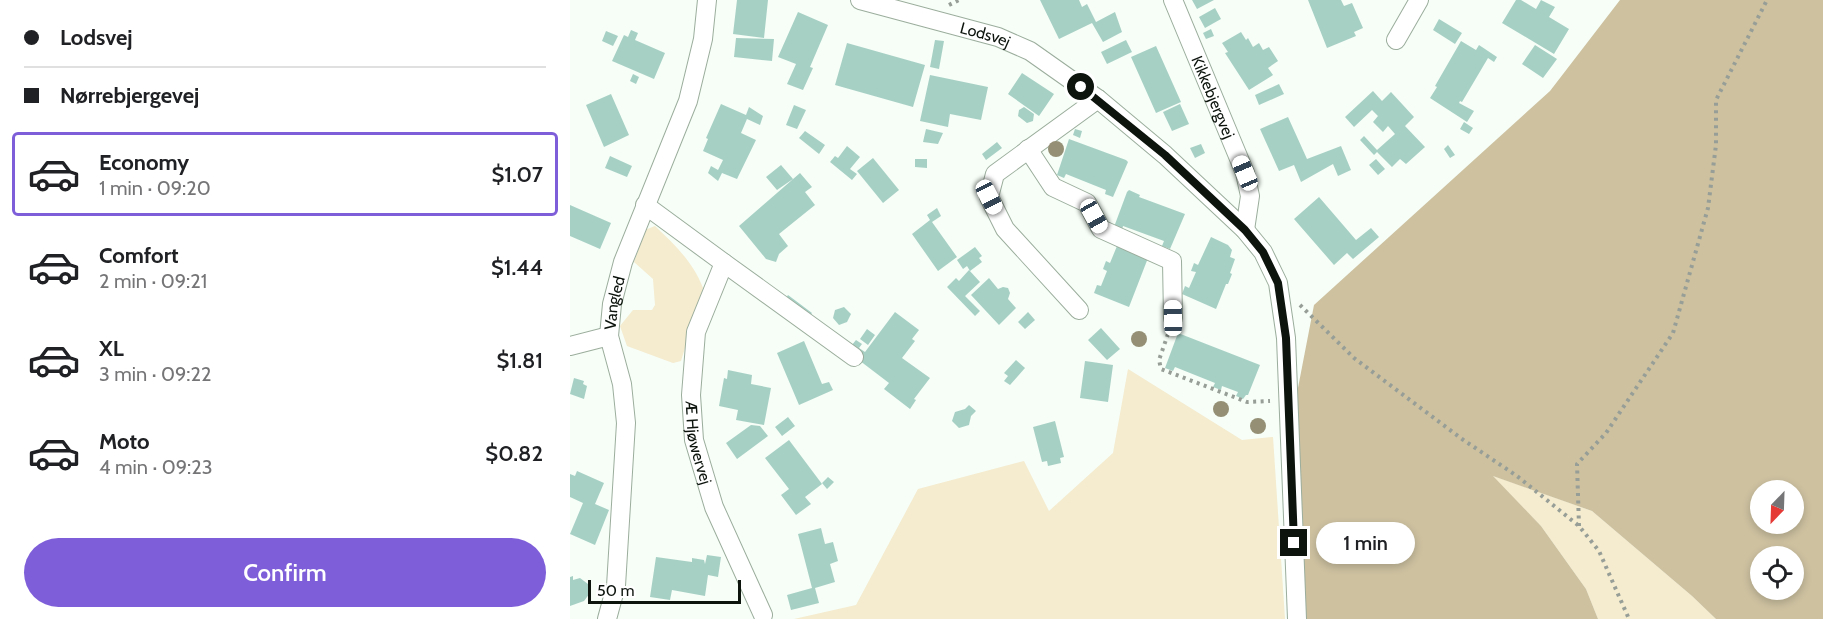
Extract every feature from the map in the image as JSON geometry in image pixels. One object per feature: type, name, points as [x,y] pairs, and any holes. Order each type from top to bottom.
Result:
[{"type":"street","name":"Vangled","points":[[607,619],[616,586],[626,423],[622,384],[609,336],[612,304],[623,262],[688,101],[704,39],[707,0]]},
{"type":"street","name":"Lodsvej","points":[[860,0],[998,37],[1030,51],[1098,99],[1165,155],[1245,230],[1263,252],[1278,283],[1286,338],[1297,619]]},
{"type":"street","name":"Kikkebjergvej","points":[[1173,0],[1245,173],[1250,196],[1245,230]]},
{"type":"street","points":[[1396,40],[1419,0]]},
{"type":"street","points":[[1078,310],[1005,229],[989,197],[995,174],[1098,99]]},
{"type":"street","points":[[1028,149],[1053,187],[1087,203],[1101,229],[1172,261],[1173,318]]},
{"type":"street","points":[[645,205],[854,357]]},
{"type":"street","name":"Æ Hjøwervej","points":[[724,262],[696,332],[691,395],[694,440],[714,507],[763,615]]},
{"type":"street","points":[[570,346],[609,336]]},
{"type":"path","points":[[1579,526],[1578,464],[1606,433],[1673,333],[1708,208],[1716,145],[1716,100],[1767,0]]},
{"type":"path","points":[[1278,283],[1354,358],[1461,439],[1517,476],[1579,526],[1599,551],[1629,619]]},
{"type":"path","points":[[1173,318],[1159,360],[1161,369],[1247,402],[1289,400]]},
{"type":"shaded area","points":[[1620,0],[1823,0],[1823,619],[1716,619],[1592,511],[1493,476],[1541,526],[1586,589],[1598,619],[1304,619],[1297,393],[1314,305],[1550,91]]},
{"type":"shaded area","points":[[655,226],[689,262],[703,288],[681,361],[673,363],[627,346],[620,326],[633,310],[652,310],[655,305],[653,279],[634,262],[645,230]]},
{"type":"shaded area","points":[[1128,369],[1242,440],[1273,437],[1285,619],[794,619],[856,605],[918,489],[1024,461],[1049,511],[1113,453]]},
{"type":"shaded area","points":[[1491,475],[1592,511],[1716,619],[1598,619],[1586,589],[1541,526]]},
{"type":"building","points":[[737,0],[768,0],[764,38],[733,34]]},
{"type":"building","points":[[1040,0],[1079,0],[1082,7],[1087,4],[1096,22],[1115,12],[1122,32],[1103,42],[1092,23],[1059,39]]},
{"type":"building","points":[[1192,0],[1214,0],[1197,9]]},
{"type":"building","points":[[1308,0],[1341,0],[1344,6],[1352,3],[1363,28],[1354,32],[1356,36],[1327,48]]},
{"type":"building","points":[[1516,0],[1521,0],[1536,9],[1541,0],[1555,7],[1549,17],[1569,29],[1554,54],[1502,23]]},
{"type":"building","points":[[1215,8],[1221,19],[1205,28],[1199,17]]},
{"type":"building","points":[[798,12],[828,25],[803,90],[787,84],[796,64],[778,57]]},
{"type":"building","points":[[1439,19],[1462,33],[1455,44],[1433,30]]},
{"type":"building","points":[[1211,29],[1214,36],[1206,39],[1203,33]]},
{"type":"building","points":[[631,30],[638,33],[635,40],[665,53],[654,79],[612,61],[624,35],[628,37]]},
{"type":"building","points":[[606,31],[618,36],[613,46],[602,41]]},
{"type":"building","points":[[1241,32],[1253,47],[1259,43],[1263,50],[1269,47],[1278,61],[1268,68],[1273,75],[1249,90],[1225,53],[1228,52],[1222,43]]},
{"type":"building","points":[[736,38],[774,39],[772,61],[734,57]]},
{"type":"building","points":[[935,40],[944,41],[939,69],[930,67]]},
{"type":"building","points":[[1126,40],[1132,52],[1107,64],[1101,52]]},
{"type":"building","points":[[1461,41],[1476,50],[1479,45],[1497,57],[1494,62],[1488,58],[1462,102],[1459,103],[1474,111],[1467,122],[1430,98]]},
{"type":"building","points":[[847,43],[925,65],[913,107],[835,85]]},
{"type":"building","points":[[1535,45],[1557,59],[1543,78],[1522,64]]},
{"type":"building","points":[[1156,46],[1181,102],[1156,113],[1131,57]]},
{"type":"building","points":[[1022,73],[1054,94],[1039,116],[1008,94]]},
{"type":"building","points":[[633,74],[639,77],[636,84],[630,81]]},
{"type":"building","points":[[930,75],[988,87],[981,120],[950,114],[948,127],[920,121]]},
{"type":"building","points":[[1279,84],[1284,94],[1259,105],[1255,95]]},
{"type":"building","points":[[1373,91],[1382,101],[1391,92],[1414,117],[1405,126],[1425,147],[1406,164],[1400,159],[1392,167],[1377,152],[1374,155],[1360,140],[1364,136],[1377,150],[1395,134],[1388,126],[1383,132],[1373,122],[1378,116],[1372,110],[1354,127],[1345,117]]},
{"type":"building","points":[[611,94],[629,135],[604,147],[586,105]]},
{"type":"building","points":[[721,104],[746,115],[749,107],[763,116],[760,125],[747,119],[741,133],[756,140],[737,179],[722,173],[718,181],[708,173],[711,166],[718,170],[723,160],[703,151],[708,139],[706,138]]},
{"type":"building","points":[[1180,104],[1189,124],[1172,131],[1163,112]]},
{"type":"building","points":[[794,105],[806,110],[797,129],[786,125]]},
{"type":"building","points":[[1024,107],[1034,114],[1033,121],[1027,123],[1018,116],[1019,110]]},
{"type":"building","points":[[1288,117],[1307,159],[1341,146],[1351,170],[1338,176],[1333,164],[1301,182],[1294,165],[1279,171],[1260,129]]},
{"type":"building","points":[[1464,122],[1473,128],[1469,134],[1460,129]]},
{"type":"building","points":[[926,129],[943,133],[938,144],[923,142]]},
{"type":"building","points":[[1075,129],[1082,131],[1080,138],[1073,135]]},
{"type":"building","points":[[805,131],[825,145],[819,154],[799,138]]},
{"type":"building","points":[[1069,139],[1128,162],[1113,197],[1105,194],[1106,190],[1066,174],[1064,178],[1057,175]]},
{"type":"building","points":[[997,142],[1002,148],[986,160],[982,154]]},
{"type":"building","points":[[1201,144],[1205,153],[1195,158],[1190,148]]},
{"type":"building","points":[[1448,145],[1455,155],[1450,158],[1444,149]]},
{"type":"building","points":[[847,146],[860,157],[850,169],[857,174],[852,180],[830,162],[835,156],[838,158]]},
{"type":"building","points":[[610,156],[632,166],[627,177],[605,168]]},
{"type":"building","points":[[873,158],[899,190],[883,203],[857,171]]},
{"type":"building","points":[[915,159],[927,159],[927,168],[915,167]]},
{"type":"building","points":[[1376,159],[1385,169],[1378,175],[1369,165]]},
{"type":"building","points":[[781,165],[793,179],[777,190],[766,177]]},
{"type":"building","points":[[800,173],[812,187],[805,192],[815,205],[779,234],[788,246],[779,254],[776,262],[766,259],[739,226]]},
{"type":"building","points":[[1129,190],[1140,195],[1139,197],[1185,214],[1170,249],[1162,246],[1164,241],[1123,226],[1122,230],[1114,227]]},
{"type":"building","points":[[1319,197],[1356,240],[1371,228],[1379,237],[1353,259],[1347,253],[1334,265],[1294,219]]},
{"type":"building","points":[[570,205],[611,223],[600,249],[570,236]]},
{"type":"building","points":[[937,208],[941,216],[932,222],[957,257],[938,271],[912,234],[930,220],[927,215]]},
{"type":"building","points":[[1211,237],[1228,245],[1232,250],[1230,257],[1235,259],[1230,273],[1232,274],[1216,309],[1182,294],[1185,286],[1189,288],[1196,272],[1191,271],[1194,263],[1198,265]]},
{"type":"building","points":[[1117,246],[1148,258],[1129,307],[1094,293],[1097,285],[1101,286],[1107,271],[1103,269],[1106,261],[1110,263]]},
{"type":"building","points":[[975,247],[982,256],[979,258],[982,262],[970,271],[967,266],[963,269],[957,260]]},
{"type":"building","points":[[969,270],[980,282],[965,296],[980,311],[975,316],[947,287],[956,278],[959,281]]},
{"type":"building","points":[[989,278],[998,289],[1008,288],[1010,293],[1008,299],[1016,308],[999,325],[971,295]]},
{"type":"building","points":[[788,295],[812,313],[807,319],[784,301]]},
{"type":"building","points":[[844,307],[851,314],[847,322],[839,325],[833,318],[835,310]]},
{"type":"building","points":[[895,312],[919,330],[912,339],[915,341],[902,358],[930,378],[914,399],[916,400],[910,409],[884,389],[889,383],[847,351],[856,340],[862,344],[859,348],[865,352]]},
{"type":"building","points":[[1028,312],[1035,320],[1025,329],[1018,322]]},
{"type":"building","points":[[1101,328],[1120,349],[1107,360],[1088,340]]},
{"type":"building","points":[[867,329],[875,335],[868,345],[860,339]]},
{"type":"building","points":[[1178,333],[1260,365],[1248,395],[1243,399],[1236,396],[1238,392],[1222,386],[1221,390],[1213,387],[1215,383],[1175,367],[1173,371],[1165,368]]},
{"type":"building","points":[[804,341],[822,384],[829,382],[833,390],[799,405],[777,353]]},
{"type":"building","points":[[1016,360],[1025,368],[1010,385],[1004,381],[1008,376],[1004,373]]},
{"type":"building","points":[[1085,361],[1113,365],[1108,402],[1080,398]]},
{"type":"building","points":[[728,370],[752,375],[751,384],[771,388],[764,425],[736,420],[738,410],[719,406],[724,378],[727,379]]},
{"type":"building","points":[[574,378],[584,381],[583,384],[587,386],[584,399],[570,394]]},
{"type":"building","points":[[969,405],[976,411],[971,416],[969,425],[959,428],[952,421],[955,412]]},
{"type":"building","points":[[788,417],[795,426],[782,436],[775,427]]},
{"type":"building","points":[[1055,421],[1064,457],[1060,458],[1061,463],[1048,466],[1047,461],[1042,462],[1033,427]]},
{"type":"building","points":[[751,425],[760,426],[768,436],[737,459],[726,443]]},
{"type":"building","points":[[789,440],[822,484],[805,497],[811,504],[796,515],[781,495],[789,489],[765,458]]},
{"type":"building","points":[[577,471],[604,483],[595,504],[609,510],[595,545],[570,534],[583,503],[570,497],[570,474],[575,476]]},
{"type":"building","points":[[828,477],[834,482],[827,489],[822,483]]},
{"type":"building","points":[[821,528],[825,544],[833,542],[838,561],[830,564],[835,582],[815,588],[819,603],[791,610],[787,595],[812,588],[798,534]]},
{"type":"building","points":[[707,555],[721,557],[718,577],[708,575],[705,596],[672,590],[670,600],[650,597],[656,557],[692,562],[692,558],[704,560],[705,564]]},
{"type":"building","points":[[573,576],[573,580],[580,578],[588,584],[590,593],[584,601],[570,606],[570,577]]},
{"type":"route","points":[[1081,87],[1165,155],[1245,230],[1263,252],[1278,283],[1286,338],[1294,543]]}]
